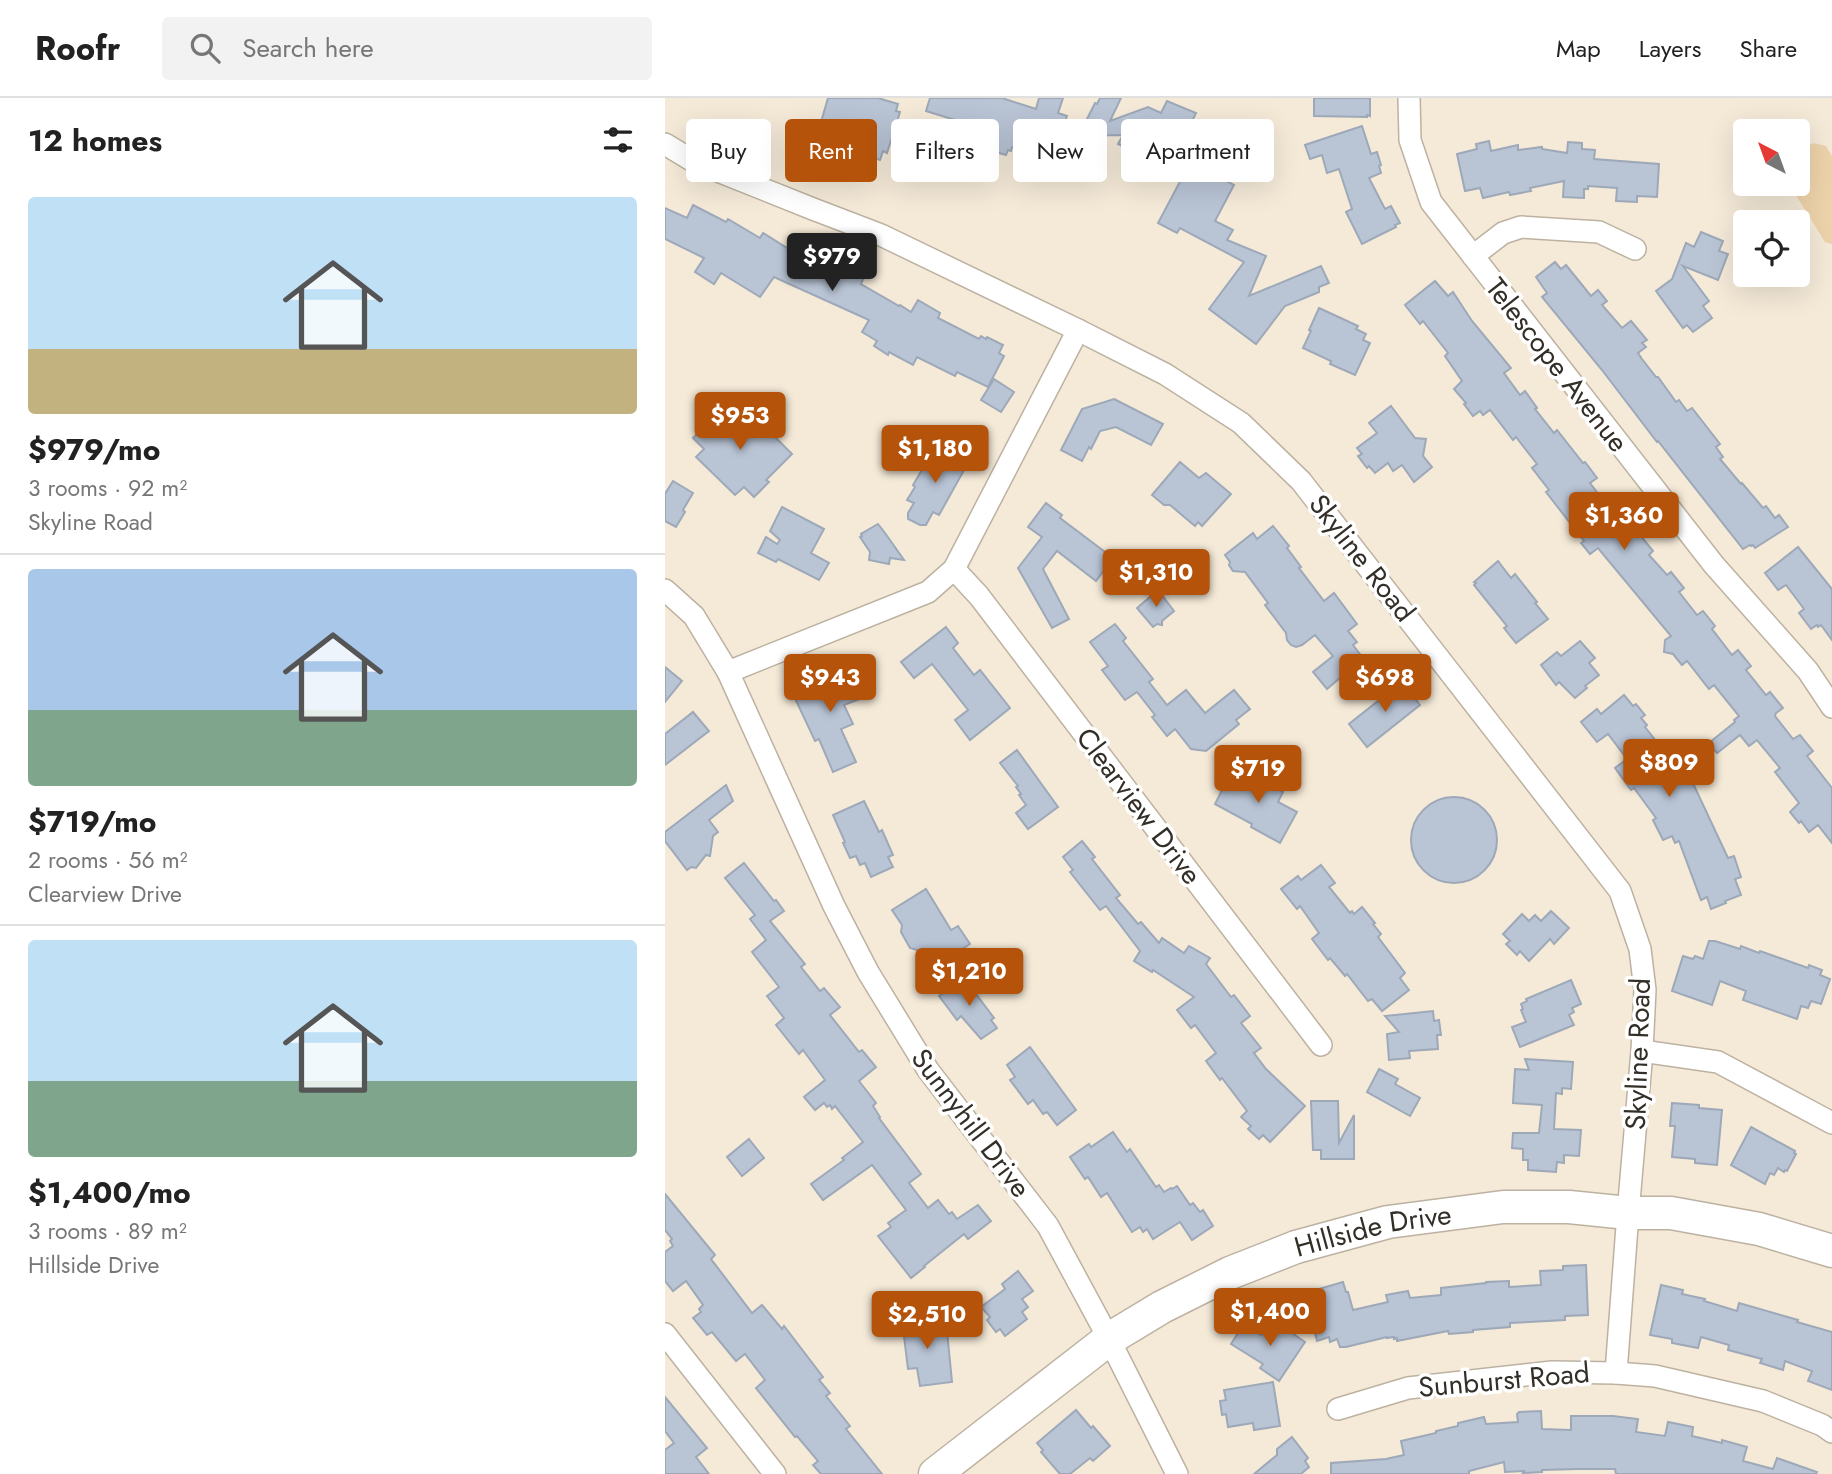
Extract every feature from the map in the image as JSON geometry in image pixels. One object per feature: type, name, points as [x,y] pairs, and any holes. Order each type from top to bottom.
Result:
[{"type":"street","name":"Telescope Avenue","points":[[1409,98],[1410,140],[1430,202],[1714,565],[1808,671],[1832,707]]},
{"type":"street","name":"Skyline Road","points":[[665,144],[693,161],[881,235],[1078,330],[1165,374],[1241,423],[1301,481],[1619,891],[1640,949],[1645,990],[1616,1373]]},
{"type":"street","points":[[1473,256],[1503,233],[1521,227],[1599,232],[1635,249]]},
{"type":"street","points":[[728,672],[927,592],[954,569],[1078,330]]},
{"type":"street","name":"Clearview Drive","points":[[954,569],[979,596],[1321,1045]]},
{"type":"street","name":"Sunnyhill Drive","points":[[665,590],[694,615],[728,672],[834,906],[868,972],[928,1070],[1048,1226],[1177,1474]]},
{"type":"street","points":[[1642,1051],[1718,1062],[1832,1122]]},
{"type":"street","name":"Hillside Drive","points":[[935,1474],[1109,1339],[1162,1307],[1230,1273],[1296,1247],[1388,1222],[1503,1207],[1569,1207],[1628,1213],[1671,1213],[1759,1229],[1832,1251]]},
{"type":"street","points":[[665,1334],[775,1474]]},
{"type":"street","name":"Sunburst Road","points":[[1338,1409],[1408,1388],[1552,1371],[1616,1373],[1655,1376],[1763,1401],[1822,1425],[1832,1432]]},
{"type":"shaded area","points":[[1810,145],[1826,146],[1832,156],[1832,244],[1825,242],[1810,218],[1810,210],[1805,210],[1796,196],[1810,196]]},
{"type":"building","points":[[828,98],[878,98],[898,104],[896,111],[900,112],[898,119],[891,119],[891,140],[887,153],[883,151],[880,160],[877,159],[877,119],[822,119]]},
{"type":"building","points":[[930,98],[1002,98],[1036,109],[1039,98],[1063,98],[1058,113],[1067,116],[1066,119],[1013,119],[1013,147],[1006,155],[999,153],[999,119],[952,119],[926,111]]},
{"type":"building","points":[[1100,98],[1121,98],[1110,121],[1148,107],[1161,113],[1167,101],[1196,113],[1193,119],[1121,119],[1121,135],[1107,135],[1107,119],[1087,119],[1095,103],[1097,104]]},
{"type":"building","points":[[1314,98],[1370,98],[1370,116],[1314,116]]},
{"type":"building","points":[[1362,126],[1371,154],[1377,152],[1381,165],[1381,173],[1369,178],[1385,209],[1391,206],[1400,223],[1362,244],[1346,212],[1352,209],[1339,169],[1327,173],[1322,155],[1310,159],[1305,145]]},
{"type":"building","points":[[1489,141],[1491,151],[1518,145],[1518,150],[1542,147],[1567,153],[1568,142],[1582,143],[1582,149],[1595,150],[1594,159],[1659,164],[1657,197],[1637,196],[1637,202],[1616,201],[1617,188],[1588,186],[1588,189],[1584,189],[1584,198],[1563,197],[1564,181],[1530,188],[1531,191],[1510,195],[1509,192],[1483,198],[1480,188],[1465,191],[1457,154],[1477,149],[1476,144]]},
{"type":"building","points":[[1180,182],[1228,182],[1234,185],[1215,221],[1233,230],[1227,240],[1266,256],[1249,296],[1321,266],[1329,283],[1319,287],[1319,292],[1285,306],[1256,344],[1209,309],[1244,262],[1180,228],[1177,233],[1158,223]]},
{"type":"building","points":[[693,205],[726,222],[728,219],[760,238],[763,233],[803,258],[808,246],[866,272],[861,284],[899,306],[911,312],[918,300],[940,313],[938,318],[979,339],[981,336],[986,339],[987,337],[1003,345],[999,353],[1004,356],[988,387],[957,372],[955,376],[917,357],[913,365],[889,352],[888,355],[874,346],[877,341],[862,332],[869,320],[774,277],[760,297],[721,273],[714,284],[695,272],[704,258],[665,239],[665,208],[687,218]]},
{"type":"building","points":[[1701,232],[1723,241],[1719,251],[1728,254],[1718,280],[1683,266],[1709,301],[1703,306],[1712,318],[1693,332],[1687,325],[1683,328],[1656,291],[1672,279],[1686,243],[1694,247]]},
{"type":"building","points":[[1555,262],[1561,269],[1566,265],[1591,296],[1598,290],[1607,301],[1602,305],[1622,328],[1631,321],[1647,340],[1642,343],[1646,347],[1638,353],[1642,359],[1676,402],[1679,400],[1687,411],[1692,408],[1720,444],[1716,447],[1723,457],[1720,459],[1741,484],[1763,508],[1766,506],[1775,518],[1779,515],[1788,527],[1755,548],[1750,545],[1743,549],[1542,297],[1547,293],[1536,277]]},
{"type":"building","points":[[1435,281],[1448,296],[1453,292],[1472,321],[1511,368],[1504,373],[1520,395],[1525,391],[1554,433],[1557,430],[1583,463],[1585,462],[1597,478],[1590,483],[1606,504],[1612,500],[1653,551],[1649,555],[1667,575],[1671,572],[1684,588],[1679,592],[1697,615],[1703,611],[1715,626],[1712,629],[1732,655],[1738,650],[1751,666],[1746,670],[1766,695],[1770,692],[1783,708],[1775,716],[1793,739],[1800,735],[1813,751],[1807,756],[1832,788],[1832,843],[1818,825],[1809,832],[1790,812],[1799,803],[1775,772],[1780,768],[1757,740],[1749,746],[1740,735],[1717,753],[1709,743],[1739,716],[1714,685],[1709,689],[1687,661],[1682,665],[1673,654],[1664,652],[1665,640],[1671,636],[1598,548],[1590,554],[1581,543],[1584,541],[1546,492],[1549,490],[1532,468],[1537,464],[1516,437],[1513,440],[1490,410],[1483,415],[1480,411],[1473,416],[1464,404],[1466,403],[1454,389],[1462,381],[1445,356],[1448,353],[1423,321],[1420,324],[1405,305]]},
{"type":"building","points":[[1319,308],[1358,326],[1356,329],[1366,334],[1363,340],[1370,343],[1355,375],[1303,348]]},
{"type":"building","points":[[994,379],[1014,392],[1001,412],[981,400]]},
{"type":"building","points":[[1114,399],[1163,424],[1151,445],[1116,427],[1100,431],[1082,461],[1061,450],[1082,409]]},
{"type":"building","points":[[726,404],[739,418],[743,413],[763,433],[767,429],[792,454],[766,480],[769,482],[754,497],[744,487],[735,495],[696,457],[704,449],[693,438]]},
{"type":"building","points":[[1391,406],[1415,438],[1426,439],[1423,456],[1432,467],[1414,482],[1402,465],[1393,471],[1388,463],[1375,473],[1369,466],[1367,468],[1358,456],[1362,454],[1357,448],[1377,433],[1369,423]]},
{"type":"building","points":[[936,446],[968,463],[939,515],[933,512],[926,525],[920,525],[908,519],[908,513],[914,503],[907,500]]},
{"type":"building","points":[[1180,462],[1199,478],[1206,473],[1231,494],[1202,526],[1198,522],[1195,526],[1170,505],[1164,505],[1152,495]]},
{"type":"building","points":[[673,481],[693,493],[676,527],[665,521],[665,494]]},
{"type":"building","points":[[1046,503],[1062,515],[1060,518],[1113,558],[1096,581],[1057,551],[1043,569],[1069,619],[1052,628],[1018,568],[1042,537],[1028,527]]},
{"type":"building","points":[[782,507],[824,529],[811,553],[829,563],[819,580],[778,559],[776,562],[758,553],[766,537],[777,544],[780,540],[770,531]]},
{"type":"building","points":[[878,524],[904,560],[890,558],[889,564],[869,560],[870,552],[860,537]]},
{"type":"building","points":[[1273,526],[1289,546],[1287,548],[1301,567],[1299,568],[1324,601],[1334,593],[1357,624],[1348,631],[1357,642],[1353,645],[1369,666],[1353,679],[1347,672],[1327,689],[1313,672],[1333,656],[1315,635],[1302,645],[1291,645],[1286,633],[1265,605],[1268,603],[1245,572],[1233,571],[1229,565],[1225,555],[1253,533],[1257,539]]},
{"type":"building","points":[[1798,547],[1832,589],[1832,640],[1821,625],[1811,629],[1799,613],[1804,609],[1786,585],[1778,590],[1765,573]]},
{"type":"building","points":[[1498,561],[1511,578],[1515,574],[1548,619],[1516,643],[1504,628],[1507,626],[1474,585],[1474,582]]},
{"type":"building","points":[[1158,590],[1174,611],[1162,621],[1162,625],[1153,627],[1137,608]]},
{"type":"building","points":[[1115,624],[1126,638],[1123,641],[1153,679],[1149,682],[1167,705],[1186,690],[1205,713],[1234,690],[1250,709],[1236,720],[1239,724],[1206,751],[1191,749],[1175,729],[1167,736],[1137,692],[1125,700],[1102,670],[1108,666],[1090,642]]},
{"type":"building","points":[[946,627],[958,643],[953,648],[974,675],[980,670],[1010,708],[970,740],[955,720],[968,710],[932,664],[914,678],[901,662]]},
{"type":"building","points":[[1580,641],[1595,658],[1589,663],[1599,675],[1575,698],[1559,682],[1556,685],[1541,665],[1557,652],[1561,656]]},
{"type":"building","points":[[665,667],[682,681],[665,702]]},
{"type":"building","points":[[847,667],[862,698],[844,705],[853,724],[841,729],[856,762],[833,772],[819,739],[815,741],[792,692]]},
{"type":"building","points":[[1402,682],[1420,705],[1367,747],[1349,724]]},
{"type":"building","points":[[1624,695],[1645,715],[1641,718],[1647,725],[1645,727],[1671,760],[1674,758],[1691,779],[1728,858],[1734,856],[1741,877],[1735,879],[1741,895],[1711,909],[1707,897],[1701,900],[1679,841],[1675,843],[1672,836],[1663,840],[1653,820],[1656,818],[1615,768],[1627,759],[1608,734],[1597,742],[1581,722],[1597,709],[1601,714]]},
{"type":"building","points":[[693,712],[709,731],[665,765],[665,734]]},
{"type":"building","points":[[1017,750],[1058,807],[1028,829],[1016,813],[1026,805],[1019,795],[1018,786],[1000,763]]},
{"type":"building","points":[[1255,771],[1276,782],[1273,787],[1283,792],[1278,802],[1297,812],[1280,843],[1215,804],[1224,786],[1235,776],[1248,783]]},
{"type":"building","points":[[726,785],[733,801],[709,820],[718,832],[713,836],[710,856],[706,855],[696,868],[687,870],[665,841],[665,832]]},
{"type":"building","points":[[1454,797],[1478,804],[1490,816],[1497,840],[1490,864],[1478,876],[1454,883],[1430,876],[1418,864],[1411,840],[1418,816],[1430,804]]},
{"type":"building","points":[[864,801],[879,832],[882,830],[893,855],[888,857],[893,867],[871,877],[865,863],[860,865],[856,856],[850,858],[833,815]]},
{"type":"building","points":[[1082,841],[1095,857],[1092,859],[1120,895],[1116,898],[1138,924],[1141,922],[1159,943],[1162,938],[1184,953],[1189,946],[1210,958],[1206,964],[1231,997],[1234,995],[1250,1016],[1241,1023],[1261,1048],[1254,1053],[1266,1069],[1305,1106],[1270,1142],[1263,1135],[1259,1139],[1248,1129],[1251,1126],[1241,1117],[1247,1111],[1206,1061],[1216,1053],[1195,1025],[1191,1028],[1177,1010],[1194,997],[1134,961],[1140,951],[1106,906],[1100,910],[1070,872],[1073,870],[1063,857]]},
{"type":"building","points":[[744,863],[784,911],[770,921],[805,964],[801,967],[820,991],[824,988],[840,1007],[830,1015],[859,1052],[862,1050],[876,1067],[859,1081],[876,1103],[873,1106],[879,1118],[921,1174],[909,1183],[928,1208],[938,1200],[949,1214],[952,1212],[957,1219],[978,1205],[991,1221],[968,1239],[964,1234],[911,1278],[878,1236],[891,1227],[888,1223],[906,1210],[872,1165],[823,1200],[811,1184],[863,1142],[835,1106],[832,1109],[824,1103],[815,1110],[804,1097],[825,1080],[803,1050],[799,1054],[776,1025],[784,1018],[767,996],[779,987],[752,952],[766,940],[750,919],[755,915],[725,878]]},
{"type":"building","points":[[1321,865],[1335,883],[1329,887],[1350,913],[1352,911],[1354,914],[1362,907],[1381,934],[1378,937],[1405,973],[1400,978],[1409,990],[1382,1011],[1372,999],[1368,1001],[1347,974],[1345,976],[1330,958],[1328,960],[1312,939],[1319,933],[1300,906],[1297,909],[1281,889],[1298,876],[1301,880]]},
{"type":"building","points":[[926,889],[951,930],[958,926],[970,944],[929,970],[917,950],[910,948],[901,932],[902,925],[892,910]]},
{"type":"building","points":[[1551,911],[1569,928],[1554,944],[1550,939],[1529,961],[1520,951],[1517,955],[1506,944],[1510,941],[1503,934],[1522,914],[1529,921],[1535,915],[1541,921]]},
{"type":"building","points":[[1709,941],[1740,949],[1741,946],[1822,970],[1820,975],[1830,979],[1821,1004],[1811,1001],[1808,1008],[1801,1006],[1797,1019],[1743,1000],[1746,991],[1720,981],[1712,1005],[1672,991],[1683,956],[1703,959]]},
{"type":"building","points":[[964,978],[994,1018],[991,1020],[997,1028],[981,1039],[961,1016],[957,1020],[939,996]]},
{"type":"building","points":[[1571,980],[1581,1004],[1572,1008],[1574,1012],[1569,1015],[1574,1025],[1520,1047],[1512,1027],[1526,1022],[1521,1004],[1527,1001],[1526,999]]},
{"type":"building","points":[[1433,1011],[1434,1021],[1439,1020],[1441,1035],[1437,1035],[1438,1049],[1409,1051],[1410,1058],[1389,1060],[1387,1034],[1399,1032],[1385,1016]]},
{"type":"building","points":[[1030,1047],[1076,1110],[1057,1125],[1047,1112],[1043,1114],[1033,1100],[1028,1104],[1010,1080],[1015,1077],[1007,1065]]},
{"type":"building","points":[[1525,1059],[1573,1062],[1571,1089],[1562,1088],[1562,1094],[1556,1093],[1554,1129],[1581,1130],[1579,1156],[1564,1155],[1564,1163],[1557,1162],[1556,1172],[1528,1170],[1528,1160],[1523,1160],[1523,1149],[1512,1148],[1513,1133],[1539,1133],[1542,1105],[1513,1103],[1515,1069],[1529,1070]]},
{"type":"building","points":[[1379,1069],[1398,1079],[1395,1084],[1420,1098],[1410,1116],[1367,1092]]},
{"type":"building","points":[[1311,1101],[1338,1101],[1339,1143],[1354,1115],[1354,1159],[1321,1159],[1321,1150],[1313,1150]]},
{"type":"building","points":[[1672,1103],[1722,1110],[1717,1165],[1672,1157],[1675,1126],[1670,1126]]},
{"type":"building","points":[[1751,1127],[1796,1154],[1787,1171],[1778,1168],[1774,1175],[1770,1173],[1765,1184],[1731,1165]]},
{"type":"building","points":[[1113,1132],[1127,1152],[1130,1149],[1156,1187],[1159,1185],[1164,1192],[1177,1186],[1190,1205],[1193,1203],[1200,1212],[1203,1210],[1213,1226],[1192,1240],[1180,1222],[1153,1239],[1147,1229],[1143,1232],[1140,1227],[1132,1232],[1107,1193],[1101,1197],[1070,1157]]},
{"type":"building","points":[[749,1139],[764,1158],[742,1176],[727,1157]]},
{"type":"building","points":[[665,1194],[715,1255],[711,1259],[752,1313],[762,1305],[782,1329],[784,1326],[823,1377],[819,1380],[830,1393],[826,1396],[850,1426],[846,1429],[882,1474],[821,1474],[813,1465],[818,1461],[756,1388],[765,1380],[745,1354],[736,1361],[712,1332],[707,1335],[693,1318],[701,1312],[699,1309],[703,1305],[686,1281],[673,1291],[665,1281],[665,1252],[673,1246],[670,1241],[672,1239],[665,1230]]},
{"type":"building","points":[[1586,1265],[1588,1315],[1565,1316],[1565,1320],[1510,1323],[1510,1327],[1473,1332],[1449,1334],[1448,1331],[1397,1341],[1397,1338],[1387,1337],[1346,1347],[1340,1347],[1337,1339],[1330,1342],[1329,1337],[1317,1341],[1305,1293],[1343,1282],[1353,1310],[1388,1302],[1386,1295],[1408,1291],[1410,1298],[1441,1295],[1441,1288],[1486,1282],[1509,1281],[1509,1287],[1541,1285],[1540,1271]]},
{"type":"building","points":[[1018,1271],[1033,1291],[1022,1299],[1028,1307],[1022,1312],[1027,1319],[1005,1336],[1000,1329],[996,1332],[987,1320],[990,1317],[981,1307],[1005,1289],[1002,1284]]},
{"type":"building","points":[[1661,1285],[1683,1290],[1682,1294],[1737,1311],[1739,1303],[1832,1332],[1832,1390],[1808,1381],[1812,1371],[1785,1361],[1783,1370],[1760,1363],[1762,1359],[1728,1350],[1729,1345],[1701,1337],[1698,1348],[1650,1335]]},
{"type":"building","points":[[929,1317],[929,1321],[934,1321],[935,1332],[947,1331],[952,1382],[920,1386],[917,1368],[908,1369],[902,1320]]},
{"type":"building","points":[[1270,1322],[1305,1342],[1279,1381],[1260,1368],[1263,1364],[1231,1344],[1244,1324],[1261,1335]]},
{"type":"building","points":[[1273,1382],[1280,1426],[1254,1430],[1253,1423],[1228,1427],[1226,1414],[1222,1415],[1220,1401],[1226,1400],[1224,1390]]},
{"type":"building","points":[[665,1397],[707,1448],[696,1457],[709,1474],[665,1474],[665,1450],[674,1443],[665,1431]]},
{"type":"building","points":[[1076,1410],[1110,1446],[1093,1461],[1090,1458],[1070,1474],[1060,1474],[1041,1452],[1043,1450],[1037,1443]]},
{"type":"building","points":[[1541,1411],[1542,1429],[1571,1430],[1571,1416],[1613,1416],[1638,1419],[1636,1432],[1665,1436],[1668,1422],[1693,1427],[1692,1436],[1747,1447],[1743,1461],[1773,1469],[1777,1458],[1817,1472],[1616,1474],[1615,1469],[1578,1469],[1523,1473],[1524,1471],[1505,1472],[1504,1462],[1469,1471],[1469,1474],[1331,1474],[1331,1463],[1404,1455],[1401,1441],[1436,1433],[1458,1426],[1458,1423],[1484,1417],[1486,1424],[1518,1422],[1519,1412]]},
{"type":"building","points":[[1292,1437],[1308,1458],[1305,1461],[1309,1467],[1301,1474],[1254,1474],[1277,1455],[1277,1449]]}]
